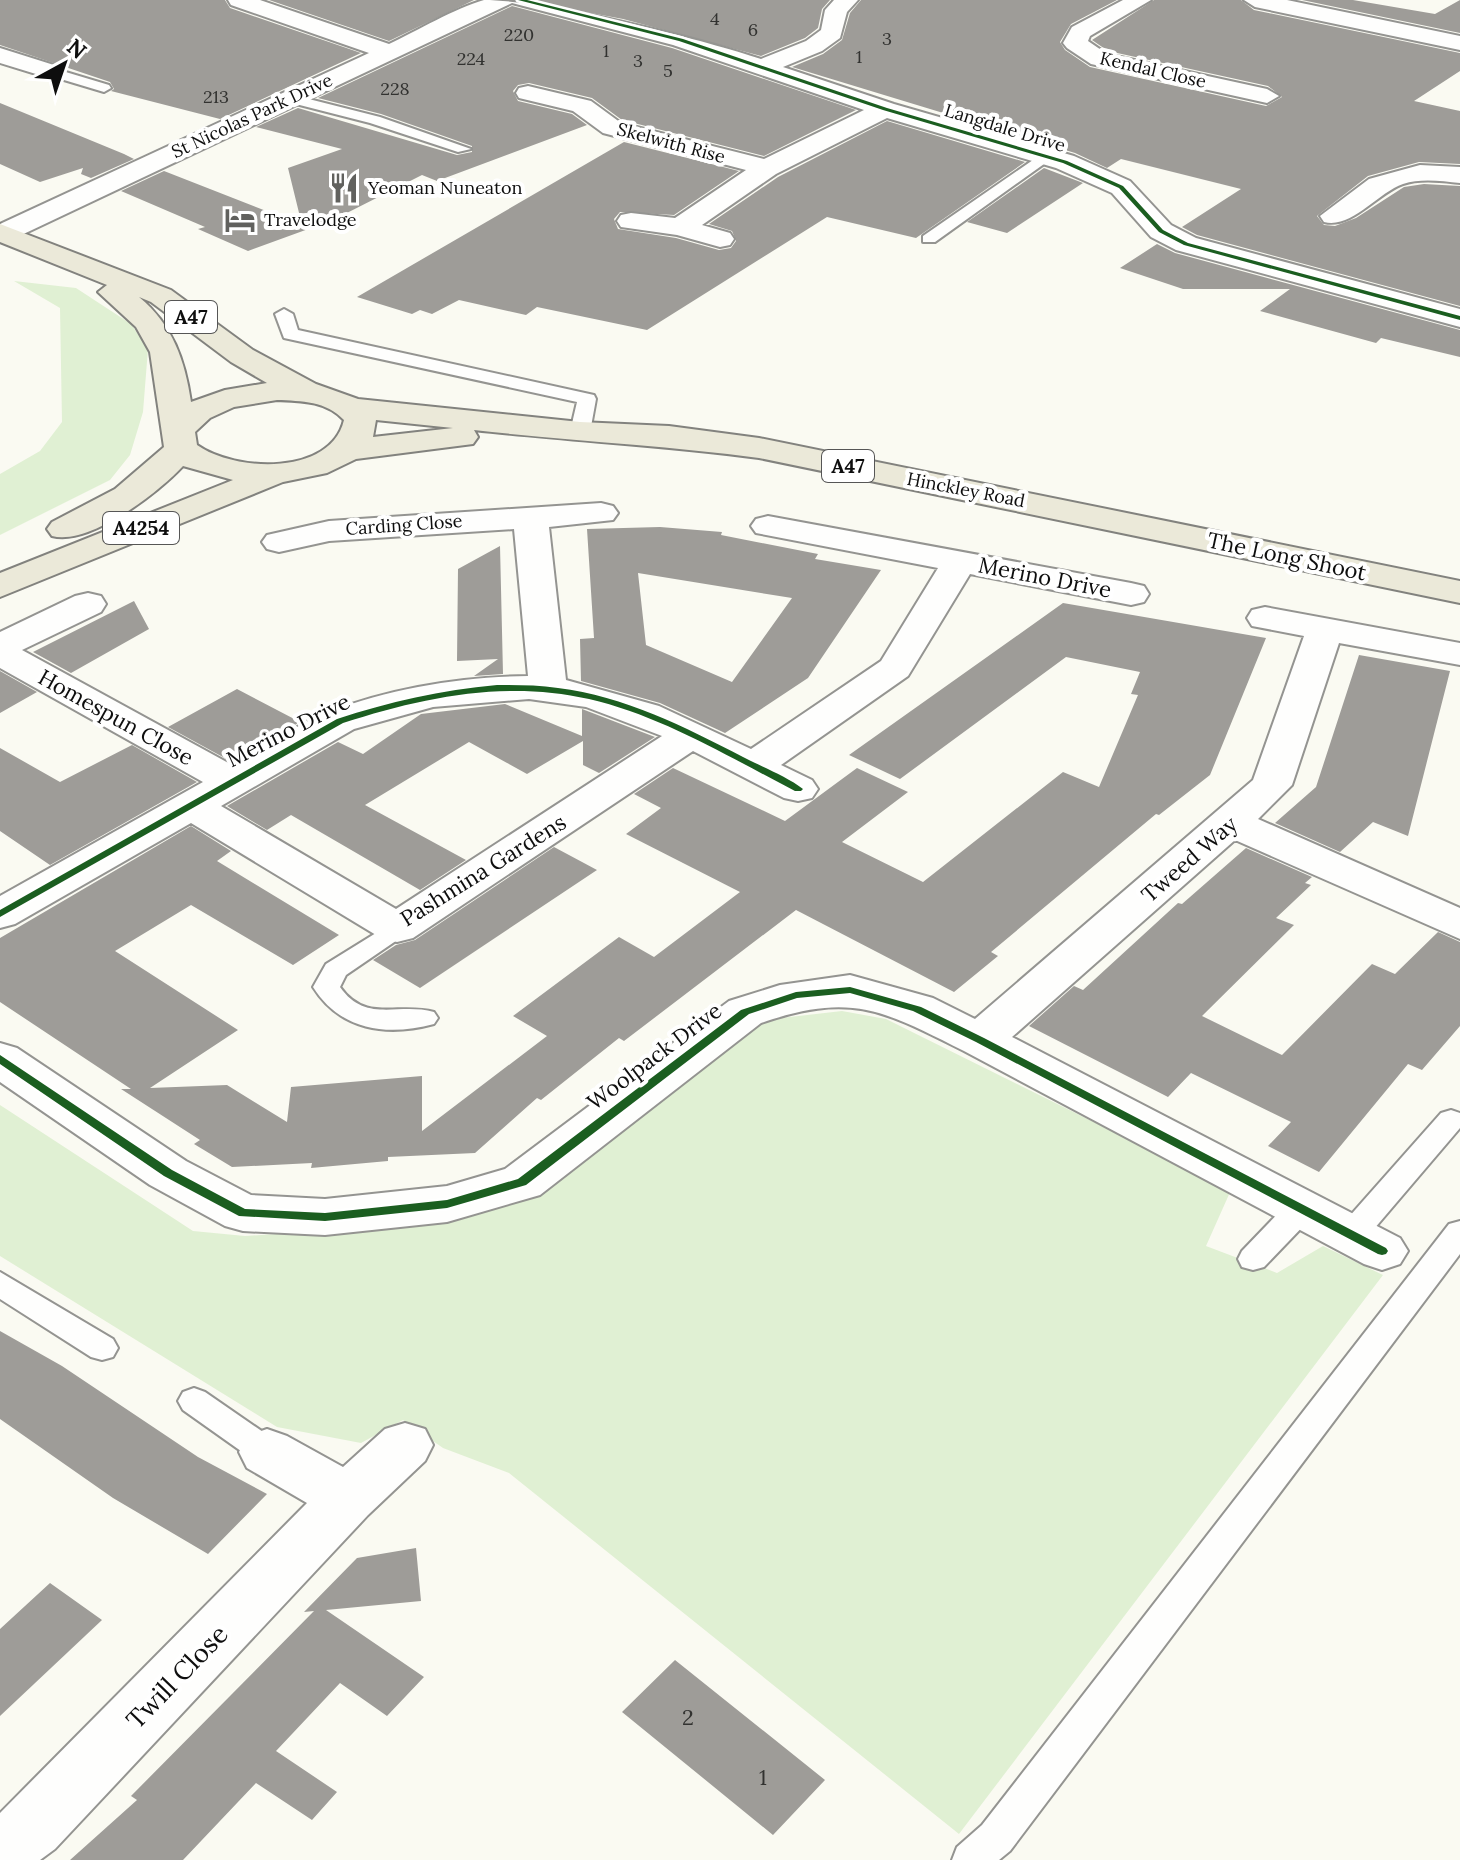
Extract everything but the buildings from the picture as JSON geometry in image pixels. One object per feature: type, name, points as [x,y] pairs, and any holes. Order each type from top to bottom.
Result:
[{"type":"main road","name":"A47","points":[[1,233],[65,261],[161,296],[242,356],[307,392],[351,408]]},
{"type":"main road","name":"A47","points":[[65,261],[136,308],[156,330],[171,369],[180,440],[197,463],[225,472],[282,473],[325,461],[346,450]]},
{"type":"main road","name":"A47","points":[[180,440],[201,409],[226,399],[277,391],[307,392]]},
{"type":"main road","name":"Hinckley Road","points":[[351,408],[580,432],[669,436],[759,448],[1113,520]]},
{"type":"main road","points":[[346,450],[361,428],[360,420],[351,408]]},
{"type":"main road","name":"Hinckley Road","points":[[346,450],[452,438],[580,432]]},
{"type":"main road","name":"A4254","points":[[0,558],[122,502],[158,475],[180,440]]},
{"type":"main road","name":"A4254","points":[[0,586],[282,473]]},
{"type":"main road","name":"The Long Shoot","points":[[1113,520],[1460,592]]},
{"type":"street","points":[[239,0],[388,52]]},
{"type":"street","name":"St Nicolas Park Drive","points":[[1,233],[503,0]]},
{"type":"street","name":"Langdale Drive","points":[[521,0],[681,40],[885,109],[1046,156],[1099,175],[1121,187],[1152,223],[1186,244],[1460,318]]},
{"type":"street","points":[[762,67],[814,46],[832,33],[836,10],[847,0]]},
{"type":"street","name":"Kendal Close","points":[[1140,0],[1080,32],[1075,43],[1099,59],[1267,96]]},
{"type":"street","points":[[1255,0],[1460,43]]},
{"type":"street","points":[[7,63],[49,71]]},
{"type":"street","name":"Skelwith Rise","points":[[528,93],[582,106],[612,128],[767,168]]},
{"type":"street","name":"Skelwith Rise","points":[[582,106],[614,99]]},
{"type":"street","name":"Skelwith Rise","points":[[680,227],[767,168],[885,109]]},
{"type":"street","points":[[1334,216],[1385,179],[1427,173],[1460,175]]},
{"type":"street","points":[[631,221],[680,227],[720,239]]},
{"type":"street","name":"Carding Close","points":[[279,542],[329,531],[530,515],[601,513]]},
{"type":"street","points":[[530,515],[548,689]]},
{"type":"street","name":"Merino Drive","points":[[768,526],[1131,594]]},
{"type":"street","name":"Merino Drive","points":[[753,766],[895,668],[960,561]]},
{"type":"street","points":[[0,646],[88,604]]},
{"type":"street","points":[[1265,618],[1460,654]]},
{"type":"street","name":"Tweed Way","points":[[980,1040],[1272,785],[1325,629]]},
{"type":"street","name":"Homespun Close","points":[[0,653],[231,781]]},
{"type":"street","name":"Merino Drive","points":[[0,914],[340,721],[387,705],[465,690],[548,689],[592,697],[637,711],[798,789]]},
{"type":"street","name":"Pashmina Gardens","points":[[190,805],[397,928],[690,735]]},
{"type":"street","points":[[1232,823],[1460,925]]},
{"type":"street","name":"Woolpack Drive","points":[[0,1059],[168,1173],[243,1213],[325,1217],[447,1204],[522,1182],[745,1012],[796,995],[850,990],[917,1009],[1367,1243]]},
{"type":"street","name":"Twill Close","points":[[0,1850],[32,1828],[348,1498],[405,1445]]},
{"type":"street","points":[[267,1452],[348,1498]]},
{"type":"lane","points":[[49,71],[104,88]]},
{"type":"lane","points":[[289,98],[375,120],[463,149]]},
{"type":"lane","points":[[929,239],[1046,156]]},
{"type":"lane","points":[[284,314],[290,334],[587,399],[580,432]]},
{"type":"lane","points":[[397,928],[335,970],[326,987],[334,1001],[360,1016],[386,1024],[424,1018]]},
{"type":"lane","points":[[1367,1243],[1451,1120]]},
{"type":"lane","points":[[1253,1259],[1301,1209]]},
{"type":"lane","points":[[971,1860],[996,1838],[1460,1232]]},
{"type":"lane","points":[[0,1284],[102,1348]]},
{"type":"lane","points":[[194,1401],[267,1452]]},
{"type":"green space","points":[[14,281],[76,288],[131,324],[148,349],[143,412],[130,455],[110,480],[0,535],[0,474],[40,451],[62,422],[60,308]]},
{"type":"green space","points":[[842,1011],[886,1019],[1231,1190],[1206,1246],[1277,1273],[1323,1246],[1383,1275],[959,1834],[509,1473],[443,1448],[403,1420],[361,1443],[277,1427],[0,1256],[0,1105],[193,1231],[245,1236],[450,1222],[537,1185],[755,1021]]},
{"type":"cycle path","points":[[521,0],[681,40],[885,109],[1065,162],[1121,187],[1161,231],[1186,244],[1460,318]]},
{"type":"cycle path","points":[[0,914],[340,721],[401,702],[464,691],[529,688],[592,697],[671,725],[798,789]]},
{"type":"cycle path","points":[[0,1059],[168,1173],[243,1213],[325,1217],[447,1204],[522,1182],[745,1012],[796,995],[850,990],[917,1009],[1382,1251]]},
{"type":"place","name":"Yeoman Nuneaton","points":[[344,188]]},
{"type":"place","name":"Travelodge","points":[[240,220]]}]
